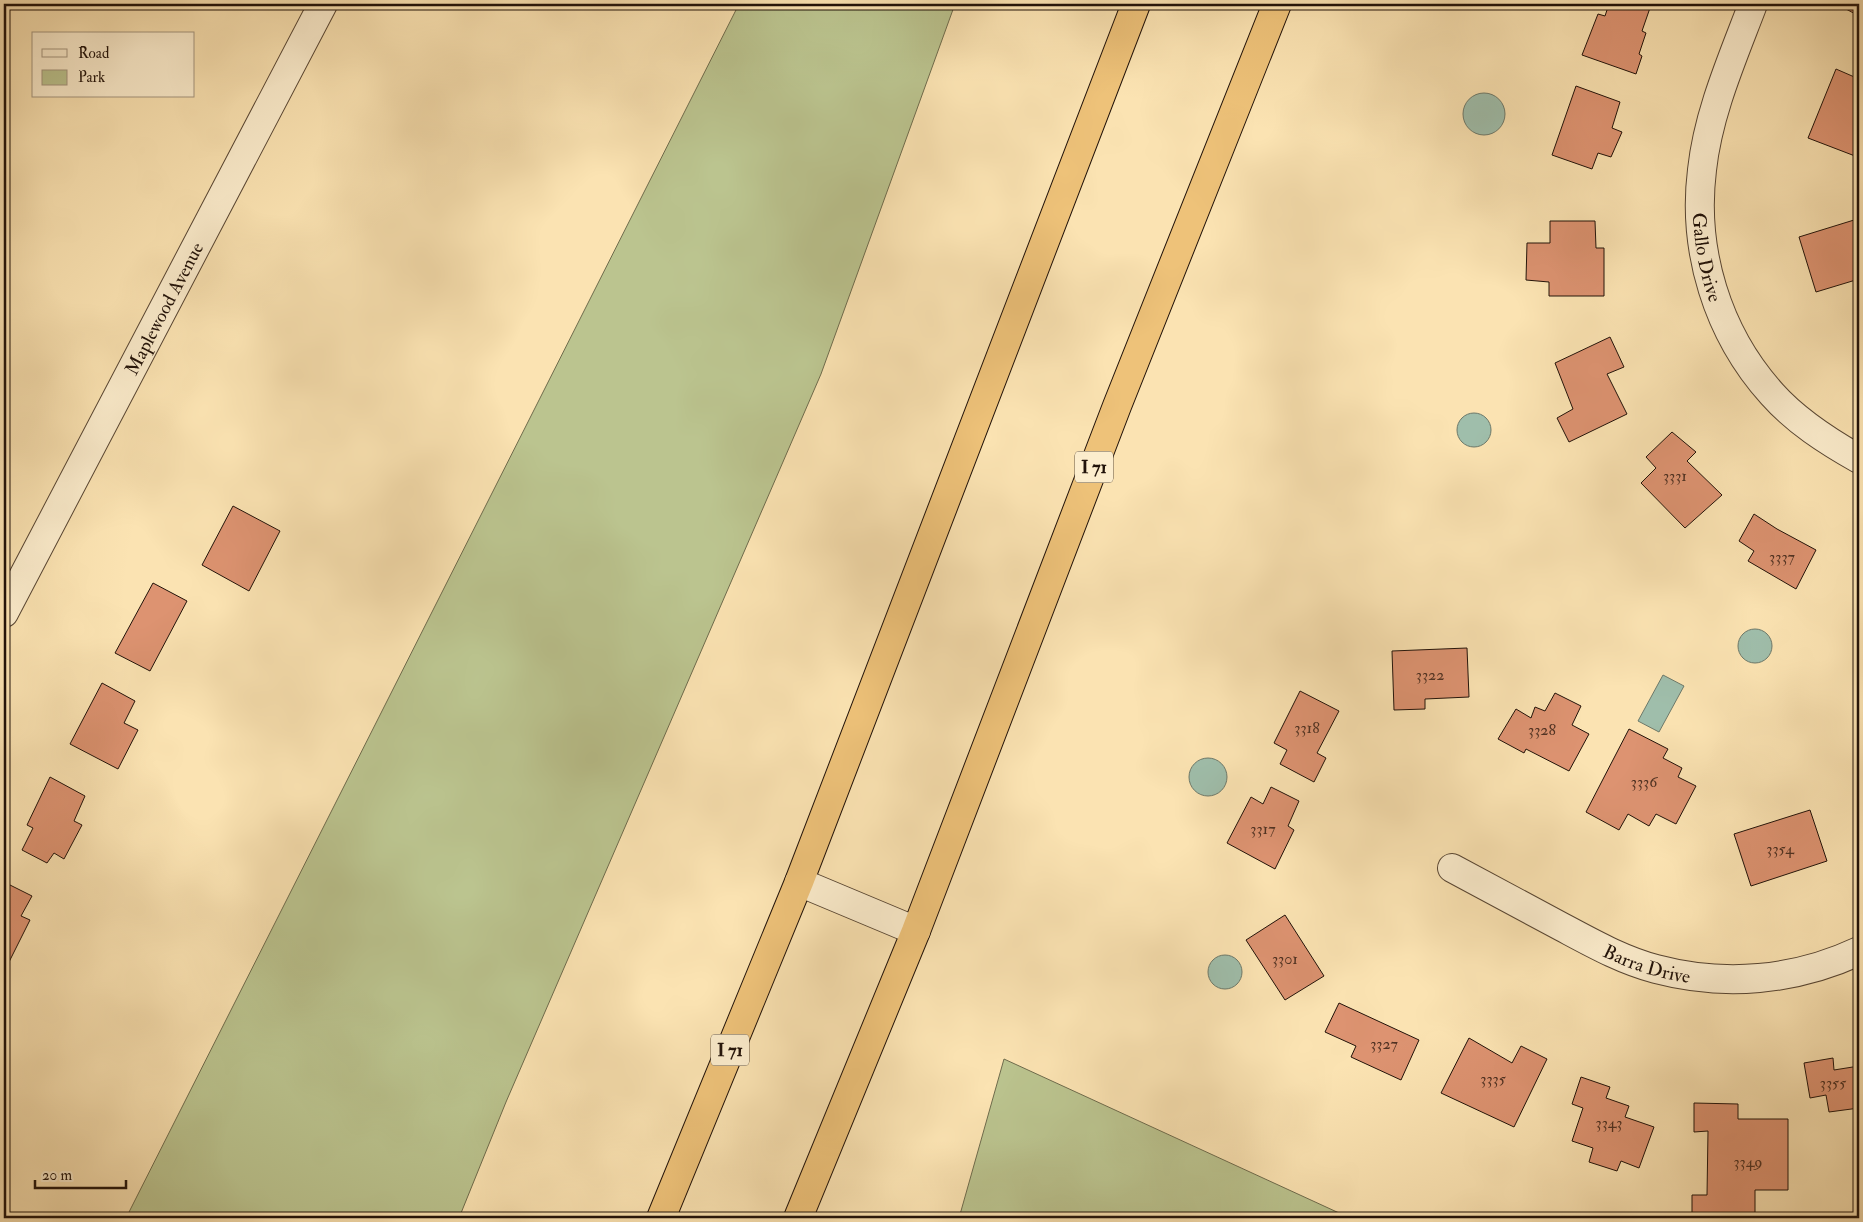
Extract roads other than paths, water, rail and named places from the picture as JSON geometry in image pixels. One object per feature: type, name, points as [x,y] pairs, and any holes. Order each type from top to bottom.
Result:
[{"type":"highway","name":"I 71","points":[[661,1218],[799,882],[1136,4]]},
{"type":"highway","name":"I 71","points":[[798,1218],[916,932],[1117,406],[1277,4]]},
{"type":"street","name":"Maplewood Avenue","points":[[4,613],[323,4]]},
{"type":"street","name":"Gallo Drive","points":[[1753,4],[1716,107],[1702,169],[1700,226],[1708,276],[1719,308],[1738,348],[1772,394],[1832,444],[1859,459]]},
{"type":"street","name":"Barra Drive","points":[[1452,868],[1612,953],[1655,969],[1704,979],[1745,980],[1790,975],[1834,963],[1859,951]]},
{"type":"street","points":[[799,882],[916,932]]}]
